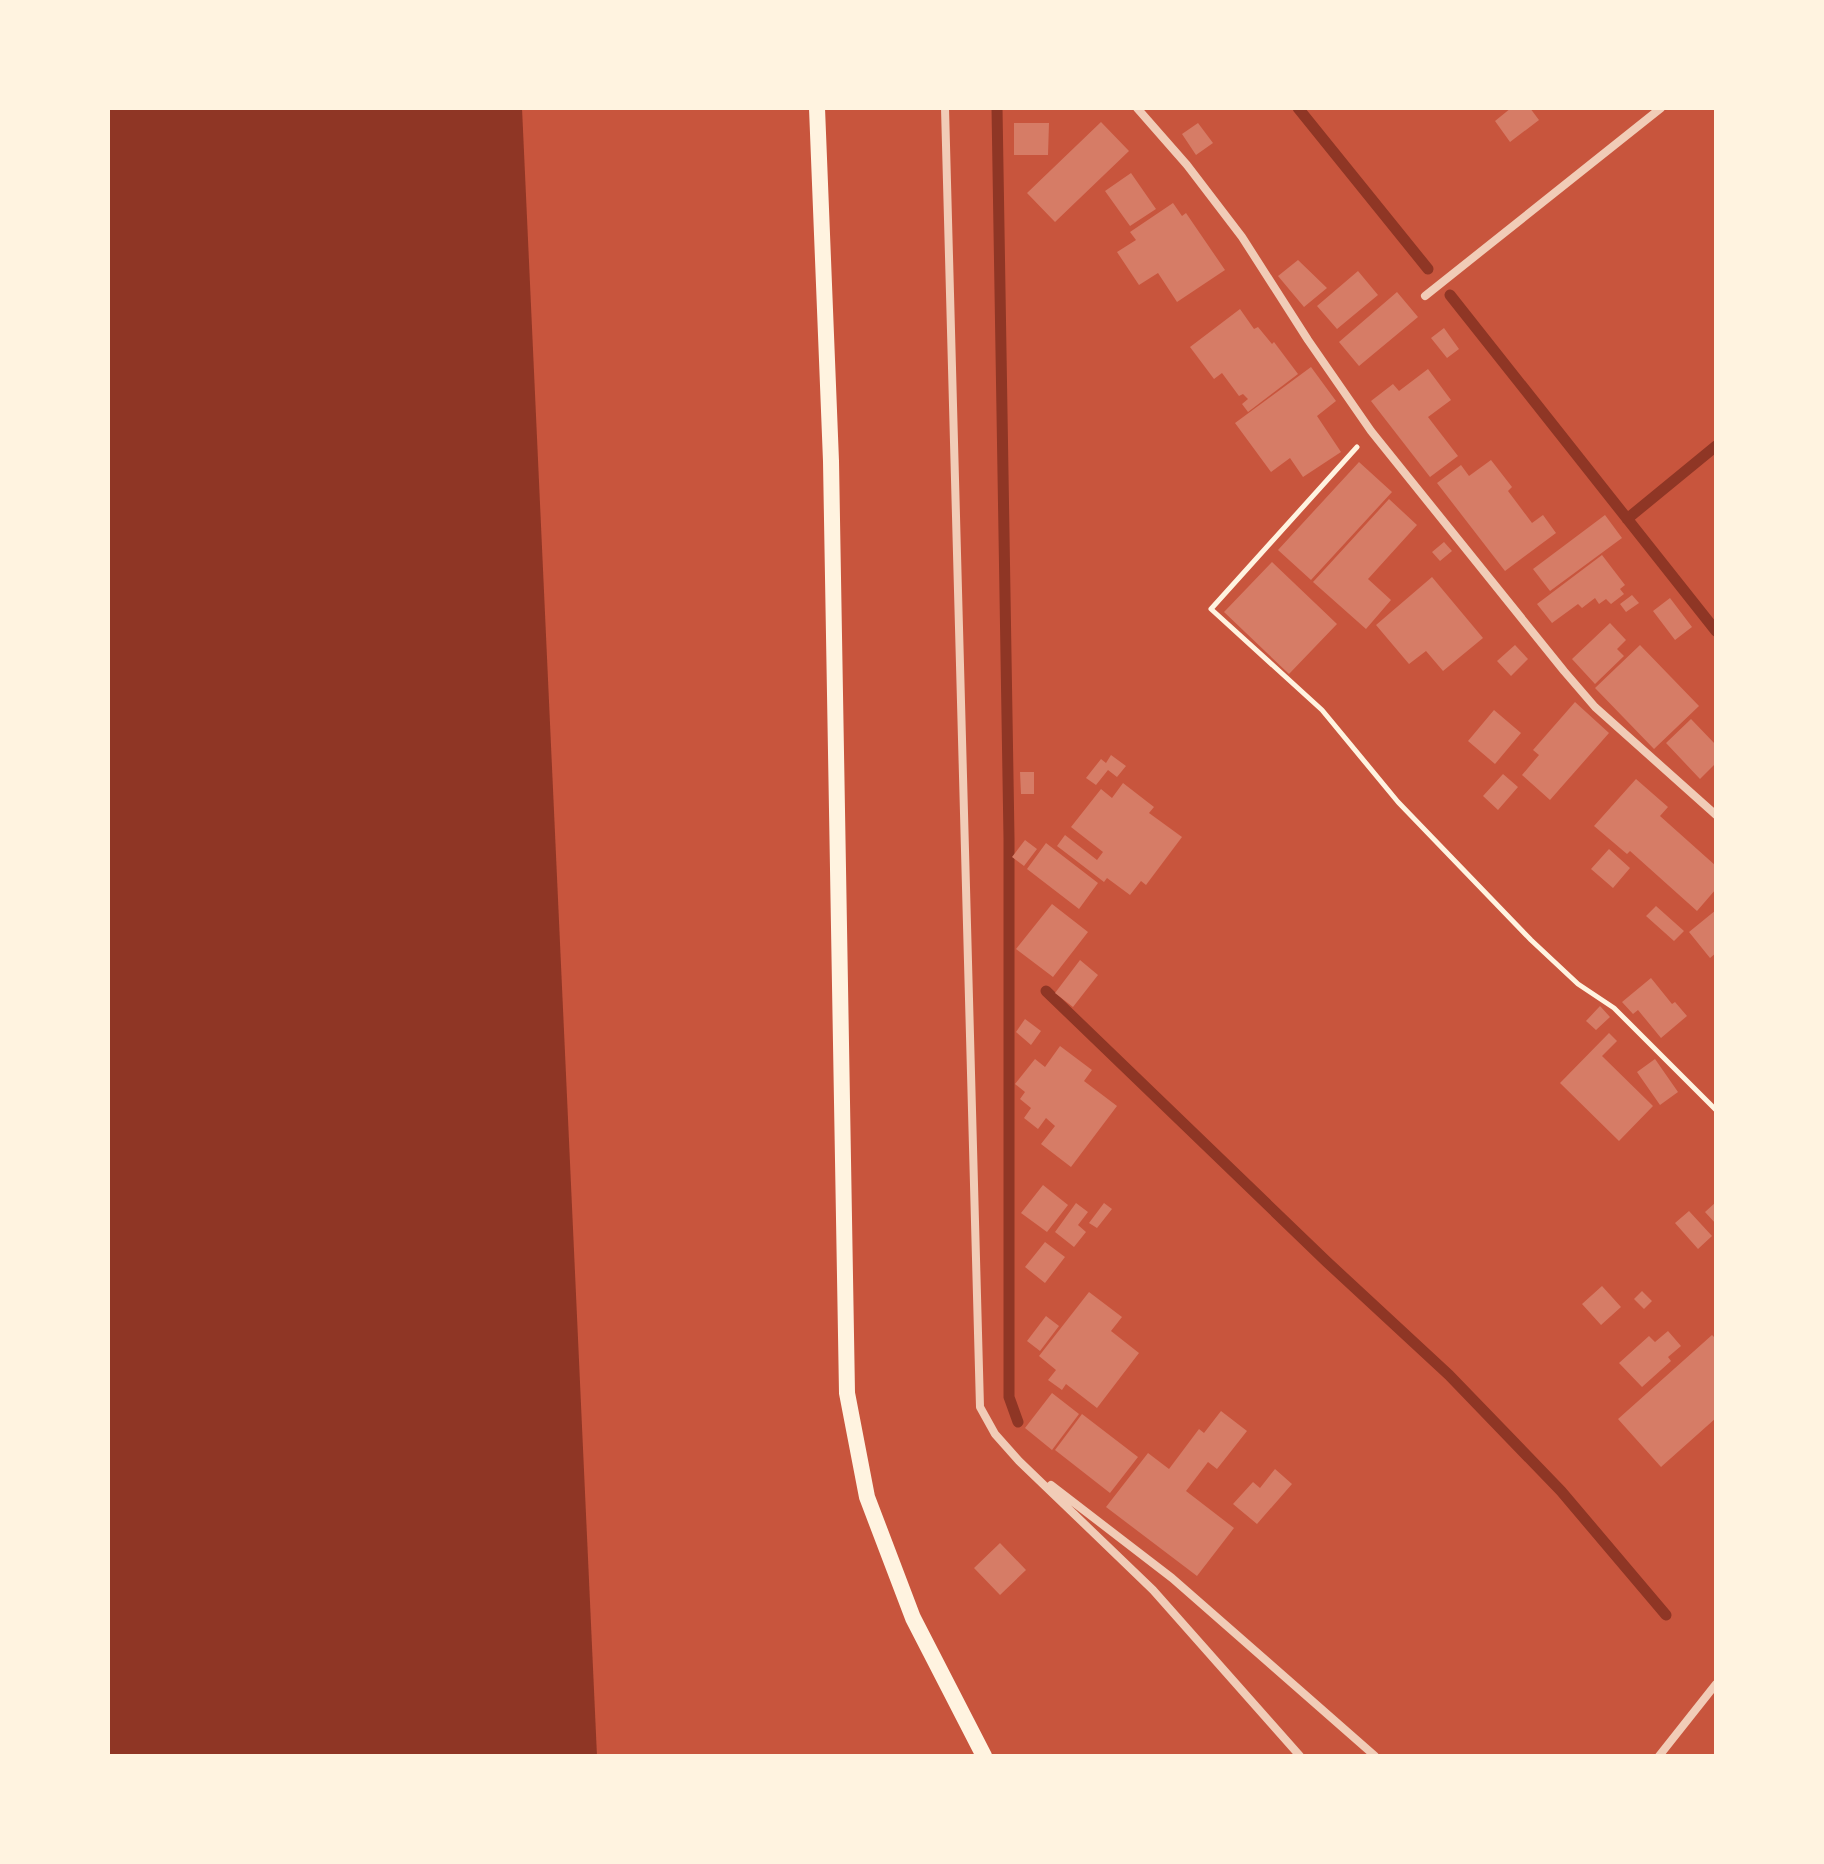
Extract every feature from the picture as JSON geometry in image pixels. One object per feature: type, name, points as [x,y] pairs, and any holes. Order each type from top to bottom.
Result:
[{"type":"main road","points":[[817,108],[831,461],[847,1393],[867,1497],[913,1618],[984,1756]]},
{"type":"street","points":[[945,108],[980,1407],[995,1434],[1019,1461],[1153,1590],[1300,1756]]},
{"type":"street","points":[[1137,108],[1187,165],[1242,237],[1371,431],[1595,707],[1716,815]]},
{"type":"street","points":[[1425,296],[1661,108]]},
{"type":"street","points":[[1019,1461],[1172,1578],[1375,1756]]},
{"type":"street","points":[[1659,1756],[1716,1684]]},
{"type":"path","points":[[1371,431],[1211,609],[1322,710],[1398,802],[1531,940],[1578,984],[1614,1008],[1716,1110]]},
{"type":"shaded area","points":[[108,108],[522,108],[597,1756],[108,1756]]},
{"type":"building","points":[[1511,108],[1530,108],[1539,120],[1510,142],[1495,121]]},
{"type":"building","points":[[1101,122],[1129,151],[1055,222],[1027,193]]},
{"type":"building","points":[[1014,123],[1049,123],[1048,155],[1014,155]]},
{"type":"building","points":[[1198,123],[1213,143],[1196,155],[1182,134]]},
{"type":"building","points":[[1131,173],[1156,209],[1130,226],[1105,191]]},
{"type":"building","points":[[1173,203],[1182,216],[1186,213],[1225,270],[1177,302],[1158,273],[1139,285],[1117,252],[1136,240],[1130,232]]},
{"type":"building","points":[[1298,260],[1327,288],[1304,307],[1278,276]]},
{"type":"building","points":[[1358,271],[1378,295],[1337,329],[1317,306]]},
{"type":"building","points":[[1397,292],[1418,317],[1359,366],[1339,342]]},
{"type":"building","points":[[1240,309],[1254,329],[1258,327],[1272,344],[1274,342],[1298,374],[1248,412],[1242,404],[1248,399],[1243,394],[1239,396],[1222,373],[1214,379],[1190,347]]},
{"type":"building","points":[[1444,328],[1459,349],[1447,358],[1431,338]]},
{"type":"building","points":[[1311,367],[1336,401],[1317,416],[1341,452],[1303,477],[1290,458],[1271,472],[1235,423]]},
{"type":"building","points":[[1428,369],[1451,400],[1428,417],[1458,456],[1430,477],[1371,401],[1393,384],[1399,391]]},
{"type":"building","points":[[1491,460],[1512,487],[1508,491],[1532,523],[1543,515],[1556,533],[1505,571],[1437,483],[1461,465],[1469,476]]},
{"type":"building","points":[[1359,462],[1392,492],[1311,580],[1278,550]]},
{"type":"building","points":[[1389,499],[1417,525],[1368,579],[1391,600],[1366,629],[1313,582]]},
{"type":"building","points":[[1605,515],[1622,538],[1550,591],[1533,569]]},
{"type":"building","points":[[1444,542],[1452,551],[1440,561],[1432,552]]},
{"type":"building","points":[[1602,555],[1625,585],[1620,589],[1624,594],[1611,604],[1606,599],[1599,604],[1595,598],[1582,608],[1578,604],[1552,623],[1537,604]]},
{"type":"building","points":[[1272,562],[1337,624],[1289,674],[1224,612]]},
{"type":"building","points":[[1432,577],[1483,638],[1443,671],[1426,651],[1409,664],[1376,625]]},
{"type":"building","points":[[1632,595],[1639,603],[1626,612],[1620,604]]},
{"type":"building","points":[[1670,598],[1692,627],[1675,640],[1653,611]]},
{"type":"building","points":[[1610,623],[1626,640],[1617,649],[1624,656],[1595,684],[1572,659]]},
{"type":"building","points":[[1515,645],[1528,659],[1511,676],[1497,661]]},
{"type":"building","points":[[1640,645],[1699,706],[1654,749],[1595,688]]},
{"type":"building","points":[[1575,702],[1609,733],[1550,800],[1522,775],[1539,755],[1533,750]]},
{"type":"building","points":[[1494,710],[1521,733],[1495,764],[1468,741]]},
{"type":"building","points":[[1691,719],[1716,745],[1716,763],[1700,779],[1666,743]]},
{"type":"building","points":[[1111,755],[1126,766],[1117,777],[1108,770],[1096,785],[1086,778],[1101,759],[1106,763]]},
{"type":"building","points":[[1020,772],[1034,772],[1034,794],[1021,794]]},
{"type":"building","points":[[1503,774],[1518,787],[1498,810],[1483,796]]},
{"type":"building","points":[[1636,779],[1668,807],[1660,816],[1716,866],[1716,889],[1697,911],[1630,851],[1627,854],[1594,826]]},
{"type":"building","points":[[1123,783],[1154,807],[1149,813],[1182,837],[1146,885],[1141,881],[1130,895],[1107,878],[1104,882],[1057,846],[1065,835],[1097,860],[1103,852],[1071,827],[1101,789],[1112,798]]},
{"type":"building","points":[[1025,840],[1037,849],[1024,866],[1012,857]]},
{"type":"building","points":[[1046,843],[1098,883],[1079,909],[1027,869]]},
{"type":"building","points":[[1609,849],[1630,868],[1613,888],[1591,869]]},
{"type":"building","points":[[1052,904],[1088,932],[1053,977],[1016,949]]},
{"type":"building","points":[[1656,906],[1684,931],[1674,941],[1646,916]]},
{"type":"building","points":[[1716,910],[1716,953],[1710,958],[1689,932]]},
{"type":"building","points":[[1080,960],[1098,975],[1073,1007],[1055,993]]},
{"type":"building","points":[[1651,978],[1672,1004],[1675,1002],[1687,1016],[1661,1038],[1638,1010],[1633,1014],[1622,1002]]},
{"type":"building","points":[[1600,1006],[1610,1017],[1596,1030],[1586,1021]]},
{"type":"building","points":[[1025,1019],[1041,1031],[1031,1045],[1016,1032]]},
{"type":"building","points":[[1609,1033],[1617,1041],[1602,1056],[1653,1106],[1619,1141],[1560,1083]]},
{"type":"building","points":[[1060,1046],[1092,1070],[1084,1081],[1117,1106],[1071,1167],[1041,1144],[1055,1126],[1046,1118],[1038,1129],[1024,1118],[1031,1108],[1020,1099],[1025,1092],[1015,1084],[1035,1059],[1045,1067]]},
{"type":"building","points":[[1655,1059],[1678,1092],[1660,1105],[1637,1072]]},
{"type":"building","points":[[1043,1185],[1068,1205],[1047,1232],[1021,1213]]},
{"type":"building","points":[[1716,1202],[1716,1224],[1705,1212]]},
{"type":"building","points":[[1076,1203],[1088,1212],[1078,1225],[1086,1232],[1074,1247],[1055,1232]]},
{"type":"building","points":[[1104,1203],[1112,1209],[1097,1228],[1089,1223]]},
{"type":"building","points":[[1689,1211],[1712,1236],[1698,1249],[1675,1223]]},
{"type":"building","points":[[1045,1242],[1065,1257],[1045,1283],[1025,1267]]},
{"type":"building","points":[[1602,1286],[1621,1307],[1601,1325],[1582,1304]]},
{"type":"building","points":[[1642,1291],[1652,1301],[1644,1309],[1634,1299]]},
{"type":"building","points":[[1089,1292],[1122,1317],[1111,1331],[1139,1353],[1097,1408],[1066,1384],[1062,1390],[1048,1380],[1056,1370],[1039,1356]]},
{"type":"building","points":[[1046,1316],[1059,1326],[1040,1351],[1027,1341]]},
{"type":"building","points":[[1668,1331],[1681,1346],[1668,1357],[1671,1361],[1642,1387],[1619,1363],[1649,1336],[1655,1342]]},
{"type":"building","points":[[1712,1335],[1716,1339],[1716,1418],[1661,1467],[1618,1419]]},
{"type":"building","points":[[1052,1393],[1079,1414],[1052,1450],[1025,1428]]},
{"type":"building","points":[[1221,1411],[1247,1431],[1217,1469],[1208,1462],[1186,1491],[1234,1528],[1197,1576],[1106,1507],[1148,1453],[1169,1469],[1199,1429],[1204,1433]]},
{"type":"building","points":[[1082,1414],[1138,1457],[1110,1493],[1055,1450]]},
{"type":"building","points":[[1275,1469],[1292,1484],[1257,1524],[1233,1504],[1253,1482],[1260,1488]]},
{"type":"building","points":[[1000,1543],[1026,1570],[1000,1595],[974,1568]]},
{"type":"waterway","points":[[997,108],[1009,838],[1009,1397],[1018,1422]]},
{"type":"waterway","points":[[1298,108],[1428,269]]},
{"type":"waterway","points":[[1450,295],[1716,631]]},
{"type":"waterway","points":[[1627,519],[1716,446]]},
{"type":"waterway","points":[[1046,991],[1449,1375],[1561,1491],[1666,1615]]}]
